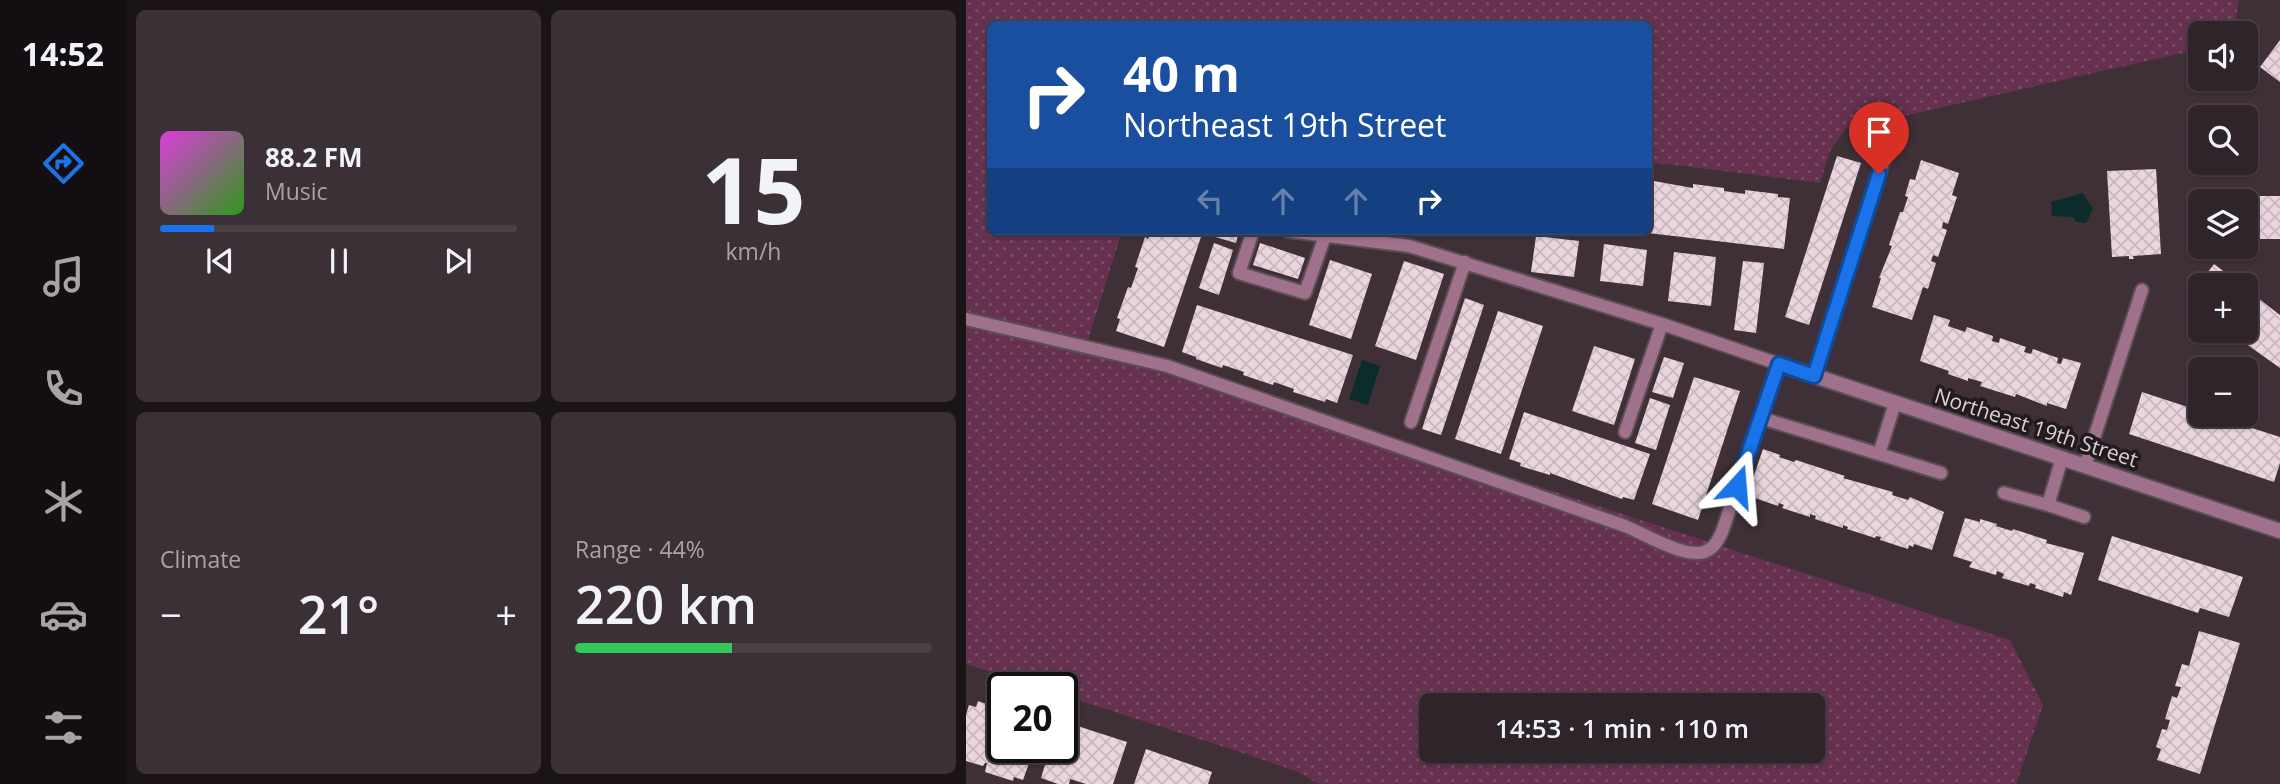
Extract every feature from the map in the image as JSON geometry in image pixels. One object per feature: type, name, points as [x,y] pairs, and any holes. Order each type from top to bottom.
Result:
[{"type":"street","name":"Northeast 19th Street","points":[[1779,364],[2280,531]]},
{"type":"lane","points":[[1814,376],[1887,149]]},
{"type":"lane","points":[[1252,235],[1239,273],[1305,293],[1325,236]]},
{"type":"lane","points":[[966,318],[1167,366],[1625,526],[1676,549],[1705,552],[1715,545],[1722,532],[1779,364],[1662,324],[1409,246],[1317,235]]},
{"type":"lane","points":[[1411,422],[1465,262]]},
{"type":"lane","points":[[2085,466],[2142,290]]},
{"type":"lane","points":[[1625,432],[1662,324]]},
{"type":"lane","points":[[1879,454],[1895,403]]},
{"type":"lane","points":[[1761,418],[1941,473]]},
{"type":"lane","points":[[2048,505],[2062,458]]},
{"type":"lane","points":[[2004,493],[2084,517]]},
{"type":"shaded area","points":[[966,0],[2239,0],[2235,21],[2188,21],[2188,52],[1845,129],[1830,151],[1820,183],[1652,162],[1652,21],[987,21],[987,235],[1121,235],[1088,340],[2010,640],[2043,705],[2016,784],[1319,784],[1298,772],[1078,700],[1078,672],[991,672],[966,664]]},
{"type":"shaded area","points":[[2083,193],[2093,209],[2086,223],[2076,222],[2073,217],[2052,216],[2051,202]]},
{"type":"shaded area","points":[[1362,360],[1380,366],[1368,405],[1349,399]]},
{"type":"building","points":[[2280,40],[2280,82],[2260,67]]},
{"type":"building","points":[[1837,156],[1861,163],[1809,325],[1785,317]]},
{"type":"building","points":[[1921,160],[1959,173],[1952,195],[1957,197],[1948,224],[1943,222],[1942,228],[1947,230],[1938,257],[1933,255],[1931,261],[1936,263],[1928,289],[1923,287],[1912,320],[1872,307],[1879,278],[1892,246],[1889,245],[1908,197],[1905,196],[1910,179],[1915,180]]},
{"type":"building","points":[[2156,169],[2161,254],[2133,256],[2134,259],[2129,259],[2129,256],[2112,257],[2107,171]]},
{"type":"building","points":[[1652,181],[1693,188],[1693,184],[1724,188],[1724,191],[1745,194],[1745,190],[1778,194],[1778,197],[1790,198],[1784,249],[1652,233]]},
{"type":"building","points":[[2258,196],[2280,196],[2280,239],[2258,239]]},
{"type":"building","points":[[1150,235],[1202,235],[1164,347],[1116,331],[1120,319],[1117,318],[1138,268],[1135,267],[1145,237],[1148,239]]},
{"type":"building","points":[[1216,235],[1238,235],[1236,243],[1215,237]]},
{"type":"building","points":[[1536,236],[1579,241],[1574,277],[1531,272]]},
{"type":"building","points":[[1214,243],[1233,250],[1219,295],[1199,288]]},
{"type":"building","points":[[1260,243],[1305,258],[1298,279],[1253,265]]},
{"type":"building","points":[[1604,244],[1647,250],[1643,286],[1600,281]]},
{"type":"building","points":[[1674,252],[1716,257],[1711,306],[1668,301]]},
{"type":"building","points":[[1330,260],[1372,274],[1351,339],[1309,325]]},
{"type":"building","points":[[1404,261],[1444,274],[1416,360],[1375,346]]},
{"type":"building","points":[[1743,261],[1764,263],[1756,333],[1734,330]]},
{"type":"building","points":[[2214,264],[2226,273],[2207,273]]},
{"type":"building","points":[[1465,298],[1484,305],[1441,435],[1422,429]]},
{"type":"building","points":[[2258,298],[2280,315],[2280,368],[2245,343],[2258,343]]},
{"type":"building","points":[[1197,305],[1353,355],[1337,403],[1293,392],[1294,389],[1274,382],[1273,385],[1243,375],[1244,372],[1223,365],[1222,368],[1182,352]]},
{"type":"building","points":[[1498,311],[1543,326],[1501,454],[1455,439]]},
{"type":"building","points":[[1934,315],[1950,320],[1948,326],[1965,332],[1967,327],[1993,336],[1992,341],[1999,343],[2000,338],[2026,347],[2024,352],[2031,354],[2033,349],[2058,358],[2057,363],[2061,364],[2063,358],[2081,363],[2066,409],[1980,386],[1982,382],[1968,378],[1968,381],[1920,361]]},
{"type":"building","points":[[1594,346],[1635,359],[1614,425],[1572,411]]},
{"type":"building","points":[[1664,357],[1684,363],[1673,398],[1652,392]]},
{"type":"building","points":[[1694,377],[1740,391],[1698,520],[1652,504]]},
{"type":"building","points":[[2142,392],[2188,407],[2188,427],[2249,427],[2280,437],[2280,463],[2274,482],[2129,434]]},
{"type":"building","points":[[1650,398],[1670,405],[1656,450],[1635,443]]},
{"type":"building","points":[[1524,412],[1650,454],[1634,500],[1622,499],[1550,473],[1520,466],[1521,463],[1509,459]]},
{"type":"building","points":[[1763,449],[1794,462],[1796,460],[1845,476],[1843,478],[1893,492],[1892,495],[1908,500],[1910,497],[1944,512],[1932,550],[1914,544],[1913,547],[1909,545],[1908,549],[1880,540],[1881,537],[1875,538],[1847,529],[1848,527],[1843,525],[1843,528],[1815,519],[1816,516],[1810,514],[1810,517],[1782,508],[1784,505],[1779,503],[1778,506],[1752,497],[1753,494],[1748,493]]},
{"type":"building","points":[[1965,518],[1997,524],[1996,526],[2047,540],[2046,543],[2084,553],[2071,595],[2064,592],[2063,597],[2035,588],[2036,585],[2030,583],[2029,586],[2002,578],[2004,574],[1997,571],[1996,575],[1969,567],[1972,562],[1953,556]]},
{"type":"building","points":[[2112,536],[2243,577],[2229,617],[2200,608],[2198,613],[2098,580]]},
{"type":"building","points":[[2199,631],[2240,643],[2200,774],[2157,760],[2161,749],[2156,747],[2162,729],[2167,730],[2170,720],[2165,719],[2172,696],[2177,698],[2181,687],[2175,686],[2182,664],[2189,666]]},
{"type":"building","points":[[978,701],[987,704],[987,763],[983,766],[966,761],[966,715],[969,705],[976,707]]},
{"type":"building","points":[[1078,726],[1127,742],[1113,784],[1086,784],[1070,779],[1069,784],[1058,784],[1041,778],[1046,763],[1078,763]]},
{"type":"building","points":[[1146,749],[1212,772],[1208,784],[1134,784]]},
{"type":"building","points":[[987,763],[1029,763],[1023,780],[1014,777],[1013,781],[985,772]]},
{"type":"route","points":[[1737,486],[1779,364],[1814,376],[1879,174]]}]
